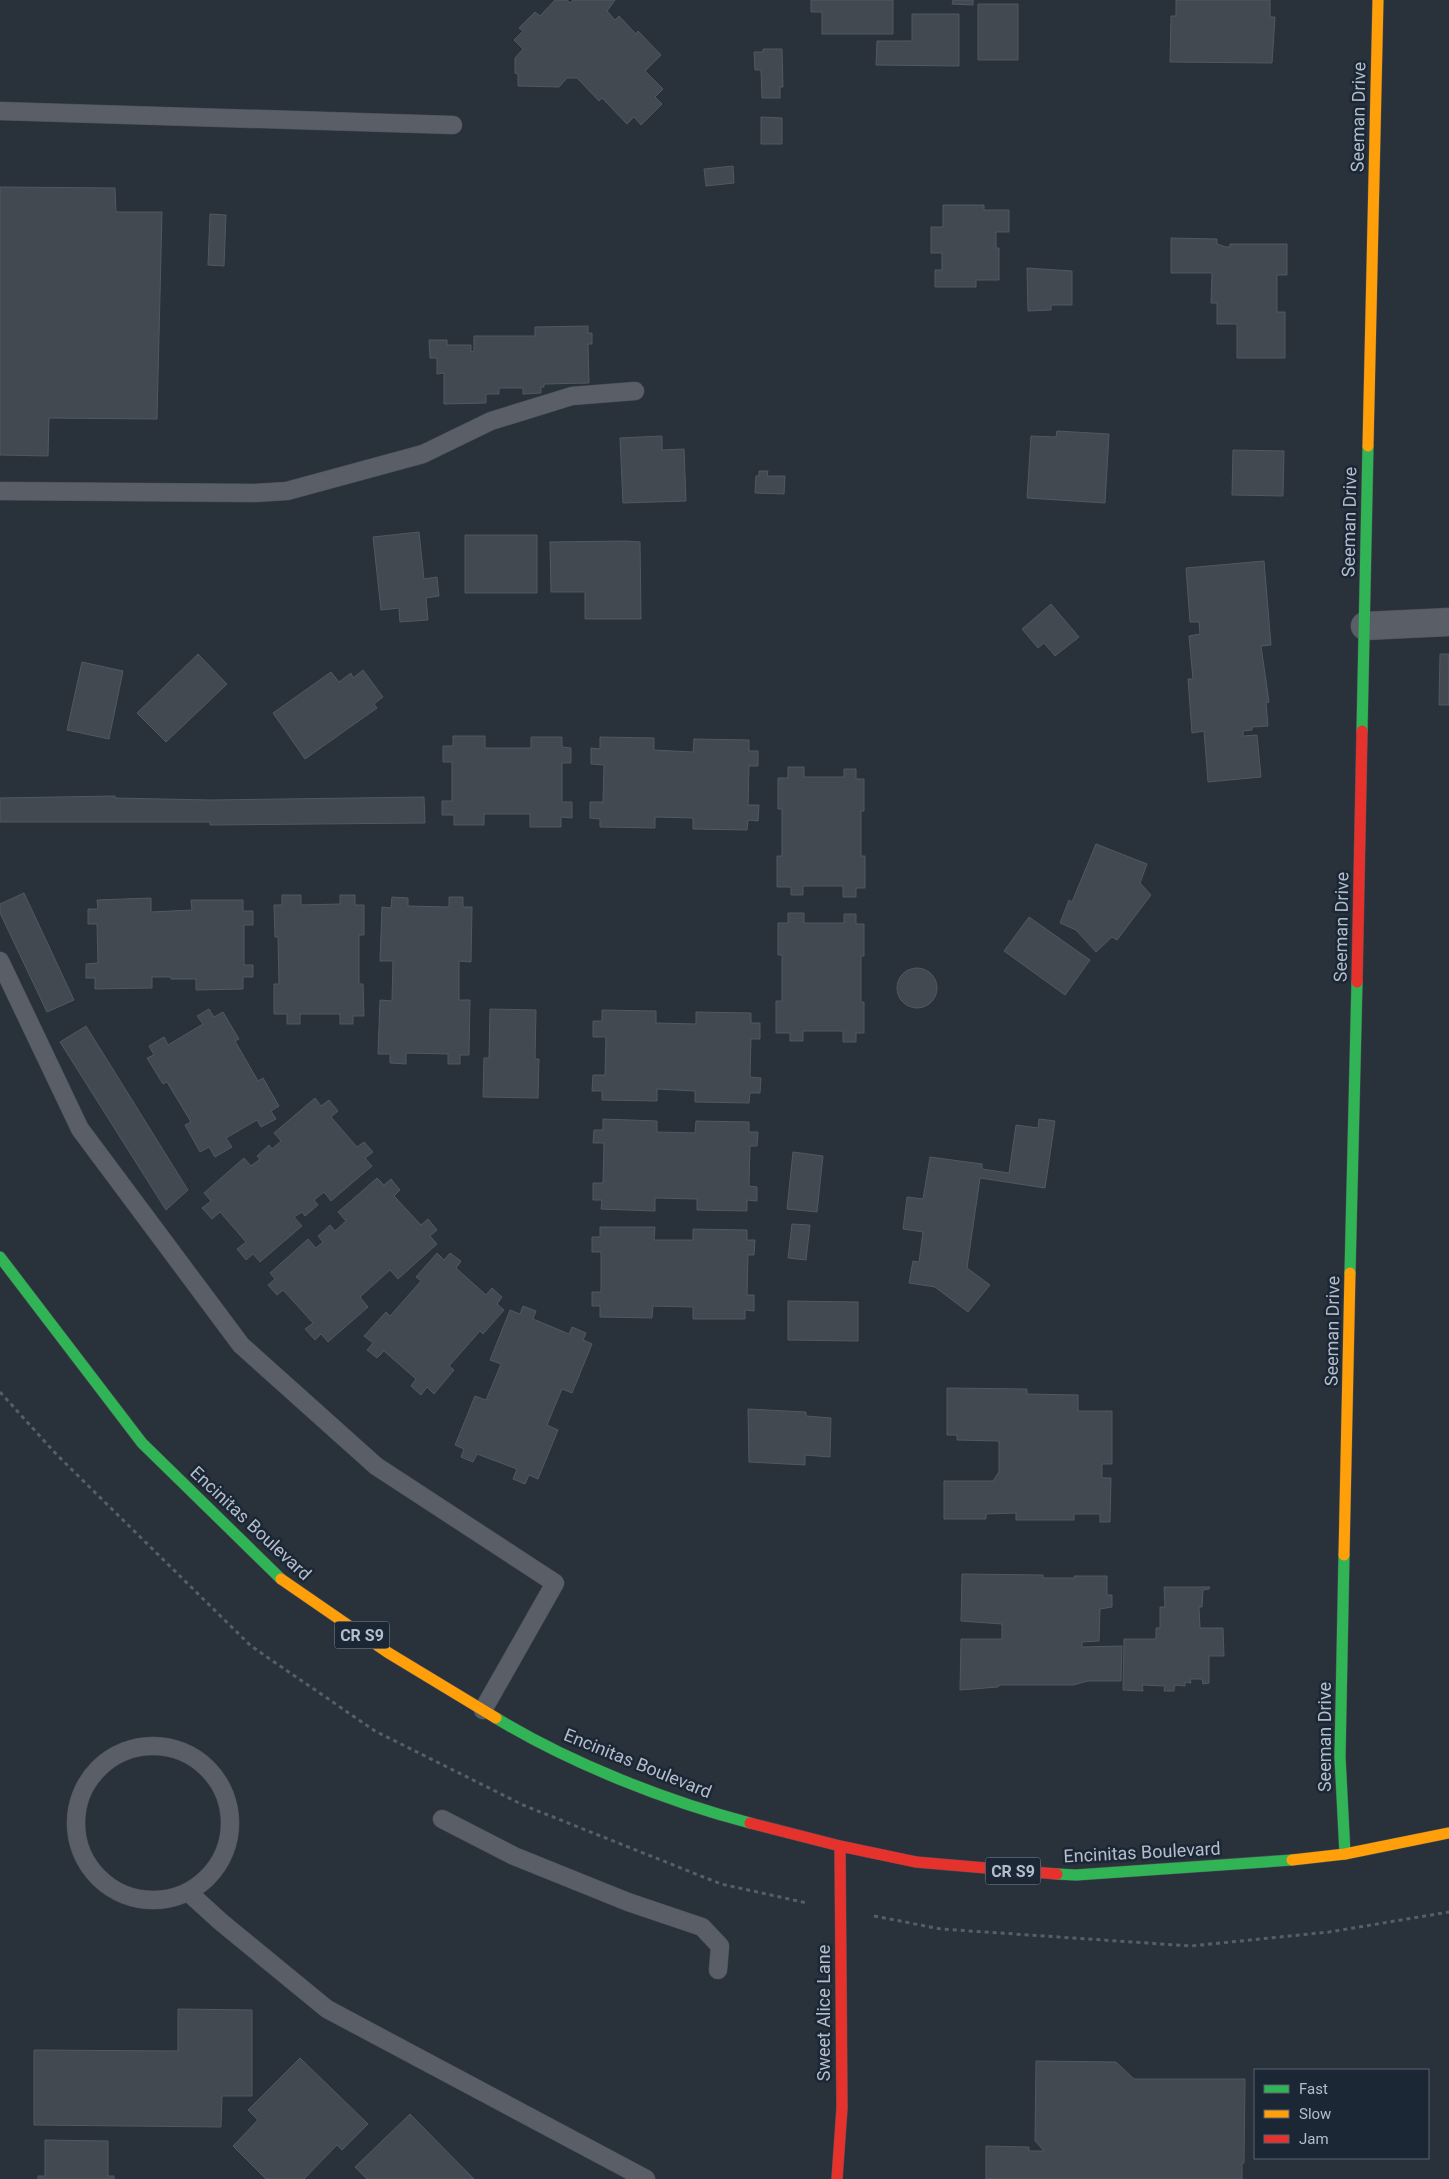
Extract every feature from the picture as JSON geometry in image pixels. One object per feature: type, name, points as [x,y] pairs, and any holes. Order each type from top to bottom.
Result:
[{"type":"street","name":"Seeman Drive","points":[[1345,1854],[1340,1748],[1378,0]]},
{"type":"street","points":[[1365,626],[1449,622]]},
{"type":"street","name":"Encinitas Boulevard","points":[[0,1257],[142,1443],[284,1582],[387,1652],[506,1724],[593,1767],[701,1808],[840,1846],[916,1862],[1076,1874],[1245,1865],[1345,1854],[1449,1833]]},
{"type":"street","name":"Sweet Alice Lane","points":[[837,2179],[842,2108],[840,1846]]},
{"type":"lane","points":[[0,111],[453,125]]},
{"type":"lane","points":[[0,491],[255,493],[287,491],[423,454],[491,421],[572,396],[634,390]]},
{"type":"lane","points":[[0,961],[80,1129],[241,1345],[376,1466],[556,1583],[483,1710]]},
{"type":"lane","points":[[163,1747],[188,1754],[208,1770],[222,1790],[229,1812],[229,1836],[221,1859],[207,1878],[188,1892],[163,1899],[137,1898],[112,1889],[93,1871],[80,1849],[75,1823],[79,1798],[92,1774],[112,1757],[136,1748],[163,1747]]},
{"type":"lane","points":[[442,1819],[514,1856],[628,1902],[702,1927],[720,1946],[718,1970]]},
{"type":"lane","points":[[188,1892],[221,1922],[327,2009],[646,2179]]},
{"type":"building","points":[[555,0],[567,0],[570,3],[573,0],[615,0],[607,11],[615,20],[619,16],[636,34],[638,31],[661,55],[645,71],[663,89],[655,97],[662,104],[641,125],[634,117],[627,124],[602,98],[599,101],[577,78],[567,78],[559,87],[518,86],[518,74],[515,73],[515,58],[523,49],[514,40],[523,31],[519,28],[535,12],[540,16]]},
{"type":"building","points":[[811,0],[893,0],[893,34],[822,34],[822,12],[811,12]]},
{"type":"building","points":[[953,0],[973,0],[973,5],[952,4]]},
{"type":"building","points":[[1176,0],[1270,0],[1270,17],[1275,17],[1272,63],[1170,62],[1171,16],[1176,16]]},
{"type":"building","points":[[978,4],[1018,4],[1018,60],[978,60]]},
{"type":"building","points":[[912,14],[959,14],[959,66],[876,65],[877,41],[912,41]]},
{"type":"building","points":[[763,49],[782,49],[783,87],[780,87],[780,98],[762,98],[761,70],[755,70],[754,52],[763,52]]},
{"type":"building","points":[[761,117],[782,118],[782,144],[761,144]]},
{"type":"building","points":[[733,166],[734,183],[706,186],[704,169]]},
{"type":"building","points":[[0,187],[115,188],[116,212],[162,212],[157,419],[49,418],[48,456],[0,455]]},
{"type":"building","points":[[943,205],[984,205],[984,210],[1009,210],[1009,232],[996,232],[996,248],[999,248],[999,280],[976,280],[976,287],[935,287],[935,270],[942,270],[942,253],[931,253],[931,227],[943,227]]},
{"type":"building","points":[[210,214],[226,215],[224,266],[208,265]]},
{"type":"building","points":[[1171,238],[1217,239],[1217,244],[1226,247],[1230,247],[1230,244],[1287,244],[1287,275],[1277,275],[1277,312],[1285,312],[1285,358],[1237,358],[1237,324],[1217,324],[1217,303],[1211,303],[1212,273],[1171,273]]},
{"type":"building","points":[[1027,268],[1072,271],[1072,305],[1051,305],[1051,310],[1028,311]]},
{"type":"building","points":[[588,326],[588,333],[592,333],[592,344],[588,344],[589,383],[544,384],[544,387],[541,387],[541,393],[523,394],[523,388],[499,388],[499,394],[486,394],[486,403],[444,404],[444,373],[437,374],[437,358],[430,358],[429,340],[447,340],[447,345],[471,345],[471,352],[474,351],[474,336],[535,336],[535,327]]},
{"type":"building","points":[[1057,431],[1109,434],[1105,503],[1027,498],[1031,436],[1056,437]]},
{"type":"building","points":[[662,436],[662,450],[684,449],[686,501],[623,503],[620,438]]},
{"type":"building","points":[[1233,450],[1284,451],[1283,496],[1232,495]]},
{"type":"building","points":[[759,471],[768,471],[767,476],[785,476],[784,494],[755,493],[756,476],[759,476]]},
{"type":"building","points":[[419,532],[424,579],[437,577],[439,596],[426,598],[428,620],[400,622],[399,608],[381,610],[373,537]]},
{"type":"building","points":[[465,535],[537,535],[537,593],[465,593]]},
{"type":"building","points":[[550,542],[640,542],[641,619],[585,619],[585,592],[551,592]]},
{"type":"building","points":[[1264,561],[1271,645],[1261,646],[1269,702],[1266,703],[1268,726],[1252,727],[1252,730],[1243,731],[1243,736],[1257,735],[1261,777],[1208,782],[1204,731],[1192,733],[1188,679],[1193,679],[1189,636],[1200,634],[1199,622],[1190,622],[1186,568]]},
{"type":"building","points":[[1051,604],[1079,637],[1055,656],[1044,643],[1038,648],[1022,629]]},
{"type":"building","points":[[198,654],[227,684],[166,742],[137,713]]},
{"type":"building","points":[[1440,654],[1449,654],[1449,705],[1439,705]]},
{"type":"building","points":[[82,662],[123,671],[109,739],[67,730]]},
{"type":"building","points":[[363,670],[383,697],[374,704],[377,708],[305,759],[273,713],[331,672],[339,682],[351,673],[353,678]]},
{"type":"building","points":[[453,736],[485,736],[485,748],[531,748],[531,737],[562,737],[562,747],[571,748],[571,763],[562,763],[562,802],[572,802],[572,818],[561,817],[561,827],[530,827],[530,814],[484,814],[484,825],[454,825],[454,815],[442,815],[442,801],[452,801],[452,762],[443,762],[443,746],[453,746]]},
{"type":"building","points":[[600,737],[654,738],[654,750],[693,752],[694,739],[749,740],[749,751],[758,751],[758,766],[749,766],[748,805],[759,805],[758,821],[748,820],[747,830],[693,829],[693,818],[655,817],[655,828],[600,827],[600,819],[590,818],[590,802],[603,802],[604,765],[591,764],[591,748],[600,749]]},
{"type":"building","points":[[788,767],[804,767],[804,777],[844,777],[844,769],[856,769],[856,779],[864,779],[864,811],[861,811],[861,856],[865,856],[865,888],[856,888],[856,897],[843,897],[843,886],[803,886],[803,895],[791,895],[791,887],[777,887],[777,856],[782,856],[782,809],[778,809],[778,778],[788,778]]},
{"type":"building","points":[[115,796],[115,798],[211,800],[424,797],[425,823],[210,825],[210,822],[0,822],[0,798]]},
{"type":"building","points":[[1096,844],[1147,864],[1140,883],[1151,895],[1117,940],[1112,937],[1096,952],[1076,930],[1060,923],[1069,900],[1072,902]]},
{"type":"building","points":[[24,893],[74,1000],[47,1012],[0,913],[0,904]]},
{"type":"building","points":[[282,895],[301,895],[301,905],[340,904],[340,895],[355,895],[355,905],[364,905],[364,935],[359,935],[359,984],[363,984],[364,1016],[353,1016],[353,1024],[340,1024],[340,1014],[300,1014],[300,1024],[287,1024],[287,1014],[274,1014],[274,984],[279,984],[278,937],[275,937],[274,905],[282,905]]},
{"type":"building","points":[[392,897],[408,898],[408,906],[449,907],[449,897],[463,897],[463,907],[472,907],[471,962],[459,961],[459,1000],[470,1000],[469,1055],[460,1055],[460,1064],[448,1064],[448,1054],[406,1053],[406,1064],[390,1063],[390,1054],[378,1054],[380,1000],[392,1001],[393,961],[380,961],[382,907],[391,908]]},
{"type":"building","points":[[151,898],[151,912],[192,910],[191,900],[243,900],[243,911],[253,911],[253,925],[244,925],[244,965],[253,965],[253,977],[243,977],[243,989],[196,990],[196,979],[152,977],[152,988],[95,989],[95,978],[86,978],[86,964],[98,963],[97,924],[88,924],[88,909],[98,909],[97,900]]},
{"type":"building","points":[[788,913],[804,913],[804,923],[844,923],[844,914],[856,914],[856,924],[864,924],[864,956],[861,956],[861,1002],[864,1002],[864,1033],[856,1033],[856,1042],[843,1042],[843,1031],[803,1031],[803,1041],[790,1041],[790,1033],[776,1033],[776,1001],[782,1001],[782,955],[778,955],[778,923],[788,923]]},
{"type":"building","points":[[1029,917],[1090,960],[1065,995],[1004,951]]},
{"type":"building","points":[[921,968],[928,971],[934,977],[937,988],[936,996],[928,1005],[921,1008],[913,1008],[906,1005],[898,996],[897,984],[900,977],[909,969]]},
{"type":"building","points":[[209,1009],[214,1017],[223,1012],[239,1039],[235,1041],[258,1081],[263,1078],[279,1106],[271,1111],[276,1119],[261,1127],[257,1120],[226,1138],[232,1147],[215,1157],[209,1147],[200,1152],[185,1125],[191,1122],[167,1082],[163,1084],[147,1058],[154,1055],[149,1046],[164,1037],[168,1045],[203,1024],[197,1016]]},
{"type":"building","points":[[490,1009],[536,1010],[535,1059],[539,1059],[538,1098],[483,1097],[484,1058],[489,1058]]},
{"type":"building","points":[[602,1010],[656,1011],[656,1023],[696,1024],[696,1012],[751,1013],[751,1023],[760,1023],[760,1039],[751,1039],[750,1077],[761,1078],[760,1093],[750,1093],[749,1103],[695,1102],[695,1091],[657,1089],[657,1101],[602,1100],[602,1091],[592,1091],[593,1075],[605,1075],[606,1037],[593,1037],[593,1021],[602,1021]]},
{"type":"building","points":[[86,1026],[188,1190],[166,1210],[60,1042]]},
{"type":"building","points":[[315,1098],[321,1106],[329,1100],[338,1111],[331,1117],[357,1147],[364,1142],[373,1152],[365,1158],[372,1166],[331,1201],[324,1192],[314,1200],[318,1205],[305,1216],[302,1212],[294,1217],[302,1226],[260,1262],[253,1254],[246,1260],[237,1249],[246,1242],[220,1212],[212,1219],[202,1208],[211,1201],[204,1193],[244,1158],[251,1166],[260,1159],[257,1156],[269,1145],[272,1149],[281,1141],[274,1133]]},
{"type":"building","points":[[603,1119],[657,1121],[657,1132],[695,1133],[696,1121],[749,1122],[749,1132],[758,1132],[757,1146],[750,1146],[749,1186],[757,1187],[757,1201],[747,1200],[747,1211],[697,1210],[697,1199],[655,1198],[655,1211],[601,1209],[602,1200],[593,1200],[593,1183],[603,1183],[604,1143],[593,1143],[594,1130],[603,1130]]},
{"type":"building","points":[[1039,1119],[1055,1121],[1045,1188],[980,1178],[967,1268],[990,1285],[968,1312],[935,1287],[909,1283],[913,1261],[919,1262],[923,1232],[903,1229],[907,1197],[923,1199],[930,1157],[982,1164],[982,1169],[1009,1173],[1016,1125],[1038,1128]]},
{"type":"building","points":[[793,1152],[823,1156],[817,1212],[787,1209]]},
{"type":"building","points":[[377,1178],[384,1185],[391,1179],[400,1190],[394,1196],[421,1225],[428,1219],[437,1230],[430,1236],[437,1244],[398,1279],[390,1270],[360,1297],[368,1307],[328,1342],[321,1334],[315,1340],[305,1329],[313,1323],[283,1290],[277,1295],[268,1285],[275,1279],[270,1273],[308,1239],[316,1248],[323,1242],[318,1236],[330,1225],[335,1231],[346,1221],[338,1212]]},
{"type":"building","points":[[792,1224],[810,1225],[806,1260],[788,1258]]},
{"type":"building","points":[[600,1227],[655,1227],[654,1240],[693,1240],[693,1229],[747,1230],[747,1240],[755,1240],[754,1255],[748,1255],[747,1295],[754,1295],[754,1311],[745,1310],[745,1319],[693,1319],[693,1307],[653,1306],[652,1318],[600,1317],[600,1306],[592,1306],[592,1292],[601,1292],[601,1252],[592,1252],[592,1237],[600,1237]]},
{"type":"building","points":[[437,1253],[444,1260],[450,1253],[461,1261],[456,1268],[486,1295],[492,1288],[502,1297],[497,1304],[504,1310],[483,1334],[480,1331],[449,1366],[454,1370],[434,1394],[427,1387],[421,1395],[411,1386],[416,1379],[384,1351],[377,1358],[367,1350],[373,1343],[364,1336],[386,1312],[390,1316],[421,1281],[416,1277]]},
{"type":"building","points":[[788,1301],[858,1302],[858,1341],[788,1340]]},
{"type":"building","points":[[523,1306],[536,1311],[533,1319],[569,1334],[572,1327],[586,1333],[583,1340],[592,1344],[572,1393],[562,1389],[547,1425],[558,1430],[538,1479],[529,1475],[525,1484],[513,1479],[517,1469],[477,1454],[473,1462],[461,1457],[464,1449],[455,1445],[475,1396],[486,1400],[501,1364],[490,1360],[510,1310],[520,1314]]},
{"type":"building","points":[[947,1388],[1027,1389],[1027,1394],[1078,1395],[1078,1411],[1112,1411],[1112,1464],[1102,1464],[1102,1478],[1111,1478],[1110,1522],[1100,1522],[1100,1514],[1074,1514],[1074,1520],[1016,1520],[1016,1513],[986,1514],[986,1519],[944,1519],[944,1481],[993,1481],[999,1472],[999,1441],[957,1440],[957,1435],[947,1435]]},
{"type":"building","points":[[748,1409],[806,1412],[806,1416],[831,1418],[830,1457],[805,1455],[805,1465],[749,1462]]},
{"type":"building","points":[[962,1574],[1043,1575],[1043,1578],[1107,1576],[1107,1595],[1112,1595],[1112,1607],[1100,1609],[1099,1641],[1082,1642],[1082,1647],[1122,1646],[1121,1681],[1088,1681],[1073,1685],[1000,1685],[998,1687],[960,1690],[961,1639],[1002,1639],[1002,1624],[961,1621]]},
{"type":"building","points":[[1164,1587],[1210,1587],[1203,1590],[1202,1607],[1199,1607],[1200,1628],[1223,1628],[1224,1656],[1209,1656],[1209,1683],[1203,1684],[1202,1679],[1190,1679],[1191,1683],[1185,1682],[1185,1686],[1175,1685],[1174,1691],[1164,1691],[1165,1686],[1142,1685],[1143,1691],[1123,1690],[1124,1639],[1156,1639],[1156,1628],[1160,1628],[1160,1607],[1165,1607]]},
{"type":"building","points":[[178,2009],[252,2010],[252,2096],[222,2096],[221,2127],[34,2125],[34,2050],[178,2051]]},
{"type":"building","points":[[300,2058],[368,2124],[342,2150],[337,2145],[304,2179],[266,2179],[233,2146],[258,2120],[248,2110]]},
{"type":"building","points":[[1036,2061],[1116,2062],[1134,2079],[1245,2079],[1244,2163],[1242,2163],[1242,2179],[986,2179],[986,2146],[1029,2147],[1029,2151],[1044,2151],[1035,2141]]},
{"type":"building","points":[[410,2114],[474,2179],[367,2179],[355,2167]]},
{"type":"building","points":[[45,2140],[108,2141],[108,2176],[114,2176],[114,2179],[38,2179],[38,2176],[45,2176]]},
{"type":"traffic: fast","points":[[1362,731],[1368,446]]},
{"type":"traffic: fast","points":[[1350,1273],[1357,982]]},
{"type":"traffic: fast","points":[[0,1257],[142,1443],[281,1579]]},
{"type":"traffic: fast","points":[[1344,1555],[1340,1757],[1345,1854]]},
{"type":"traffic: fast","points":[[496,1718],[555,1750],[619,1779],[685,1804],[750,1823]]},
{"type":"traffic: fast","points":[[1057,1874],[1076,1875],[1292,1860]]},
{"type":"traffic: slow","points":[[1368,446],[1378,0]]},
{"type":"traffic: slow","points":[[1344,1555],[1350,1273]]},
{"type":"traffic: slow","points":[[281,1579],[387,1652],[496,1718]]},
{"type":"traffic: slow","points":[[1292,1860],[1345,1854],[1449,1833]]},
{"type":"traffic: jam","points":[[1357,982],[1362,731]]},
{"type":"traffic: jam","points":[[750,1823],[840,1846],[916,1862],[1057,1874]]},
{"type":"traffic: jam","points":[[837,2179],[842,2108],[840,1846]]}]
